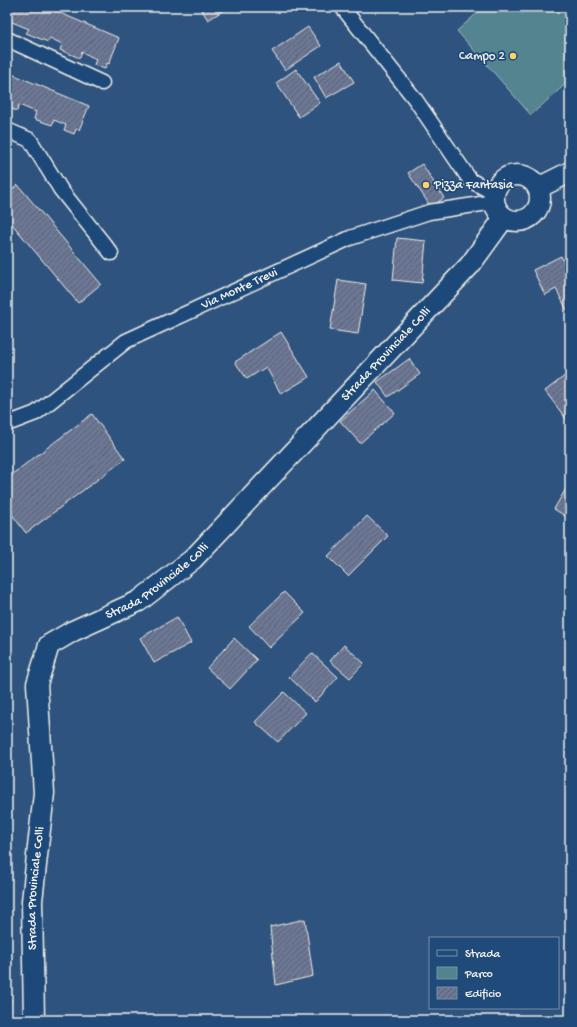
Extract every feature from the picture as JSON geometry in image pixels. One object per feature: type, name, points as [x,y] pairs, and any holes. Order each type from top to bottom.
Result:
[{"type":"street","points":[[342,7],[415,99],[470,180],[498,205],[513,221],[521,221],[529,218],[536,212],[540,205],[538,188],[529,178],[513,176],[504,179],[498,185],[498,205]]},
{"type":"street","points":[[7,40],[102,84]]},
{"type":"street","points":[[7,130],[30,140],[61,190],[111,253]]},
{"type":"street","points":[[538,188],[570,172]]},
{"type":"street","name":"Via Monte Trevi","points":[[7,424],[36,413],[126,341],[350,238],[429,212],[498,205]]},
{"type":"street","name":"Strada Provinciale Colli","points":[[34,1020],[32,902],[44,792],[37,684],[49,645],[73,631],[139,601],[193,559],[470,264],[498,205]]},
{"type":"green space","name":"Campo 2","points":[[484,7],[570,7],[570,80],[531,115],[457,31]]},
{"type":"building","points":[[7,7],[46,7],[119,38],[109,64],[107,63],[105,69],[94,65],[96,59],[82,52],[80,58],[60,50],[62,44],[50,38],[48,42],[26,33],[29,29],[12,22],[10,27],[7,26]]},
{"type":"building","points":[[200,7],[229,7],[208,20]]},
{"type":"building","points":[[308,27],[321,46],[285,70],[272,51]]},
{"type":"building","points":[[341,61],[354,82],[326,98],[314,77]]},
{"type":"building","points":[[296,69],[320,103],[299,117],[276,83]]},
{"type":"building","points":[[7,72],[89,106],[79,130],[76,129],[74,134],[64,130],[66,125],[54,120],[52,125],[34,119],[36,112],[19,105],[17,111],[7,107]]},
{"type":"building","name":"Pizza Fantasia","points":[[422,164],[444,198],[431,207],[408,173]]},
{"type":"building","points":[[18,185],[101,284],[78,303],[7,218],[7,194]]},
{"type":"building","points":[[397,238],[426,241],[422,283],[393,280]]},
{"type":"building","points":[[561,256],[570,274],[570,311],[568,312],[556,289],[545,295],[533,270]]},
{"type":"building","points":[[338,280],[366,284],[358,334],[330,330]]},
{"type":"building","points":[[281,332],[309,377],[281,394],[266,367],[247,379],[235,362]]},
{"type":"building","points":[[409,359],[420,374],[388,397],[377,382]]},
{"type":"building","points":[[570,372],[570,424],[545,391]]},
{"type":"building","points":[[375,390],[395,413],[360,443],[340,421]]},
{"type":"building","points":[[92,414],[125,459],[26,533],[7,508],[7,478]]},
{"type":"building","points":[[570,482],[570,519],[554,509]]},
{"type":"building","points":[[367,516],[388,536],[348,576],[328,556]]},
{"type":"building","points":[[284,592],[305,613],[269,648],[249,626]]},
{"type":"building","points":[[177,617],[191,643],[154,663],[140,638]]},
{"type":"building","points":[[234,638],[257,660],[230,689],[207,668]]},
{"type":"building","points":[[344,645],[364,663],[350,678],[330,661]]},
{"type":"building","points":[[312,653],[338,677],[315,702],[289,677]]},
{"type":"building","points":[[284,692],[306,713],[278,742],[255,722]]},
{"type":"building","points":[[305,919],[313,976],[276,985],[270,927]]},
{"type":"building","points":[[7,999],[11,999],[9,1020],[7,1020]]},
{"type":"place","name":"Campo 2","points":[[513,56]]},
{"type":"place","name":"Pizza Fantasia","points":[[426,185]]}]
